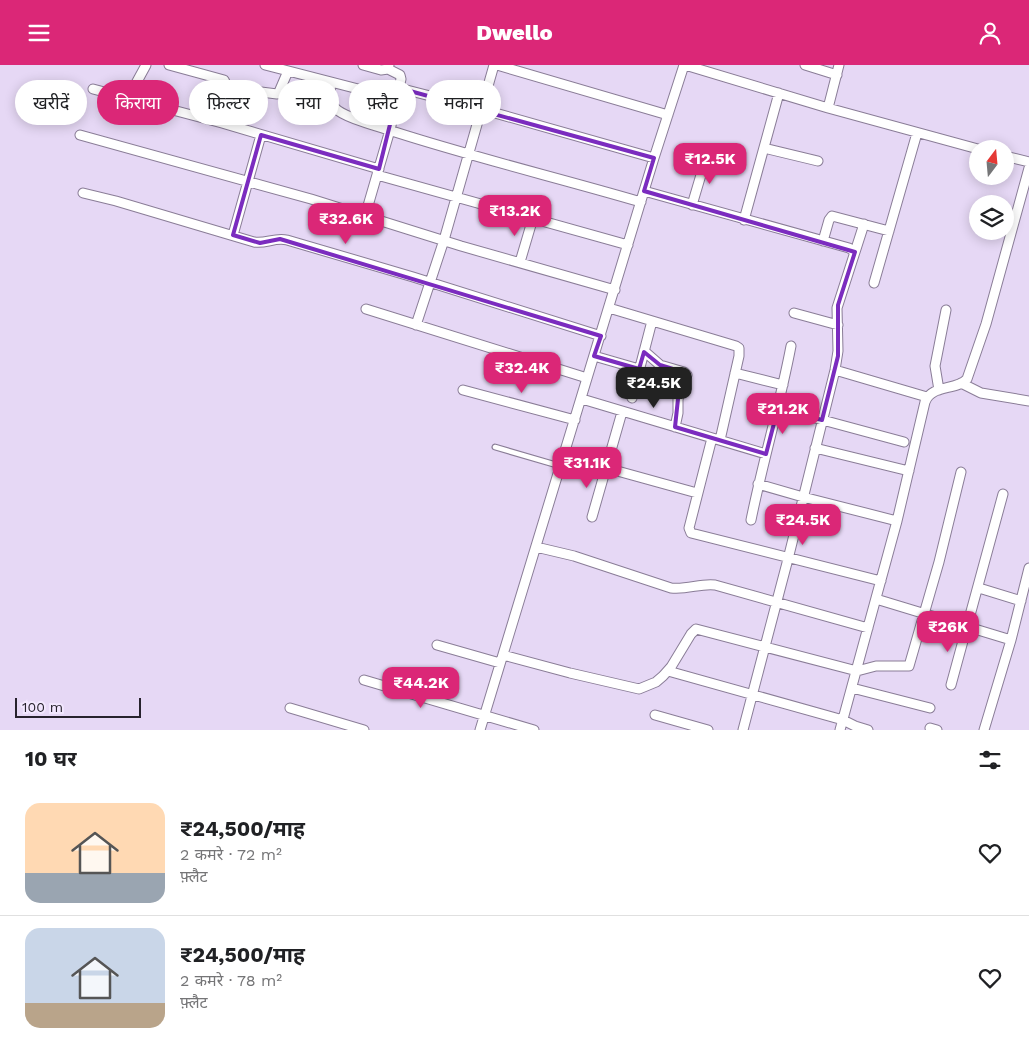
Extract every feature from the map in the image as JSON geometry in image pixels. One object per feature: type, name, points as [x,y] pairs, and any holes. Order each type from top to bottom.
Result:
[{"type":"street","points":[[138,80],[146,65]]},
{"type":"street","points":[[169,65],[224,80]]},
{"type":"street","points":[[265,65],[322,80]]},
{"type":"street","points":[[363,65],[381,70],[388,67],[401,76],[400,80]]},
{"type":"street","points":[[491,80],[496,65],[668,115]]},
{"type":"street","points":[[480,730],[684,65],[828,108],[969,147]]},
{"type":"street","points":[[805,65],[837,75]]},
{"type":"street","points":[[828,108],[839,65]]},
{"type":"street","points":[[268,93],[277,94],[279,92],[288,71]]},
{"type":"street","points":[[93,89],[97,90]]},
{"type":"street","points":[[744,220],[779,93]]},
{"type":"street","points":[[339,111],[390,130],[641,202]]},
{"type":"street","points":[[501,115],[654,158]]},
{"type":"street","points":[[228,125],[456,197],[628,245]]},
{"type":"street","points":[[365,216],[391,125]]},
{"type":"street","points":[[416,325],[444,240],[477,125]]},
{"type":"street","points":[[874,283],[917,133]]},
{"type":"street","points":[[80,135],[365,216],[615,290]]},
{"type":"street","points":[[233,235],[261,135]]},
{"type":"street","points":[[764,147],[818,161]]},
{"type":"street","points":[[692,205],[706,158]]},
{"type":"street","points":[[1014,158],[1029,162]]},
{"type":"street","points":[[840,730],[897,521],[927,397],[932,392],[961,383],[967,379],[977,353],[1029,168]]},
{"type":"street","points":[[644,191],[849,248],[855,252]]},
{"type":"street","points":[[82,193],[260,243],[280,239],[430,282],[601,335]]},
{"type":"street","points":[[823,241],[829,220],[832,217],[888,231]]},
{"type":"street","points":[[520,262],[533,218]]},
{"type":"street","points":[[744,730],[835,370],[838,351],[838,305],[864,225]]},
{"type":"street","points":[[609,308],[739,348],[740,352],[735,373],[716,439],[697,493],[689,528],[691,533],[881,581]]},
{"type":"street","points":[[366,309],[587,378]]},
{"type":"street","points":[[939,390],[935,366],[946,311]]},
{"type":"street","points":[[794,313],[838,325]]},
{"type":"street","points":[[632,398],[652,321]]},
{"type":"street","points":[[751,520],[791,345]]},
{"type":"street","points":[[644,351],[660,365],[684,372],[687,375],[678,399],[675,427]]},
{"type":"street","points":[[594,356],[640,369]]},
{"type":"street","points":[[835,370],[927,397]]},
{"type":"street","points":[[735,373],[783,385]]},
{"type":"street","points":[[961,383],[981,393],[1029,401]]},
{"type":"street","points":[[463,390],[575,420]]},
{"type":"street","points":[[582,399],[766,454]]},
{"type":"street","points":[[778,407],[904,442]]},
{"type":"street","points":[[592,517],[622,412]]},
{"type":"street","points":[[815,448],[909,471]]},
{"type":"street","points":[[563,456],[697,493]]},
{"type":"street","points":[[437,645],[632,689],[645,688],[656,682],[668,671],[696,629],[857,671],[876,666],[909,666],[941,555],[961,472]]},
{"type":"street","points":[[758,483],[803,497],[897,521]]},
{"type":"street","points":[[951,685],[1004,495]]},
{"type":"street","points":[[536,547],[574,556],[671,588],[686,589],[715,585],[868,628]]},
{"type":"street","points":[[984,730],[1011,640],[1029,568]]},
{"type":"street","points":[[978,588],[1021,601]]},
{"type":"street","points":[[876,599],[1011,640]]},
{"type":"street","points":[[668,671],[843,720],[868,730]]},
{"type":"street","points":[[364,680],[534,730]]},
{"type":"street","points":[[852,687],[930,708]]},
{"type":"street","points":[[290,708],[364,730]]},
{"type":"street","points":[[655,715],[708,730]]},
{"type":"lane","points":[[496,447],[560,466]]},
{"type":"highlighted area","points":[[399,88],[654,158],[644,191],[855,252],[838,305],[838,356],[822,420],[778,408],[766,454],[675,427],[678,399],[689,374],[660,365],[644,352],[639,369],[594,356],[601,336],[280,239],[260,243],[233,235],[261,135],[379,169]]}]
